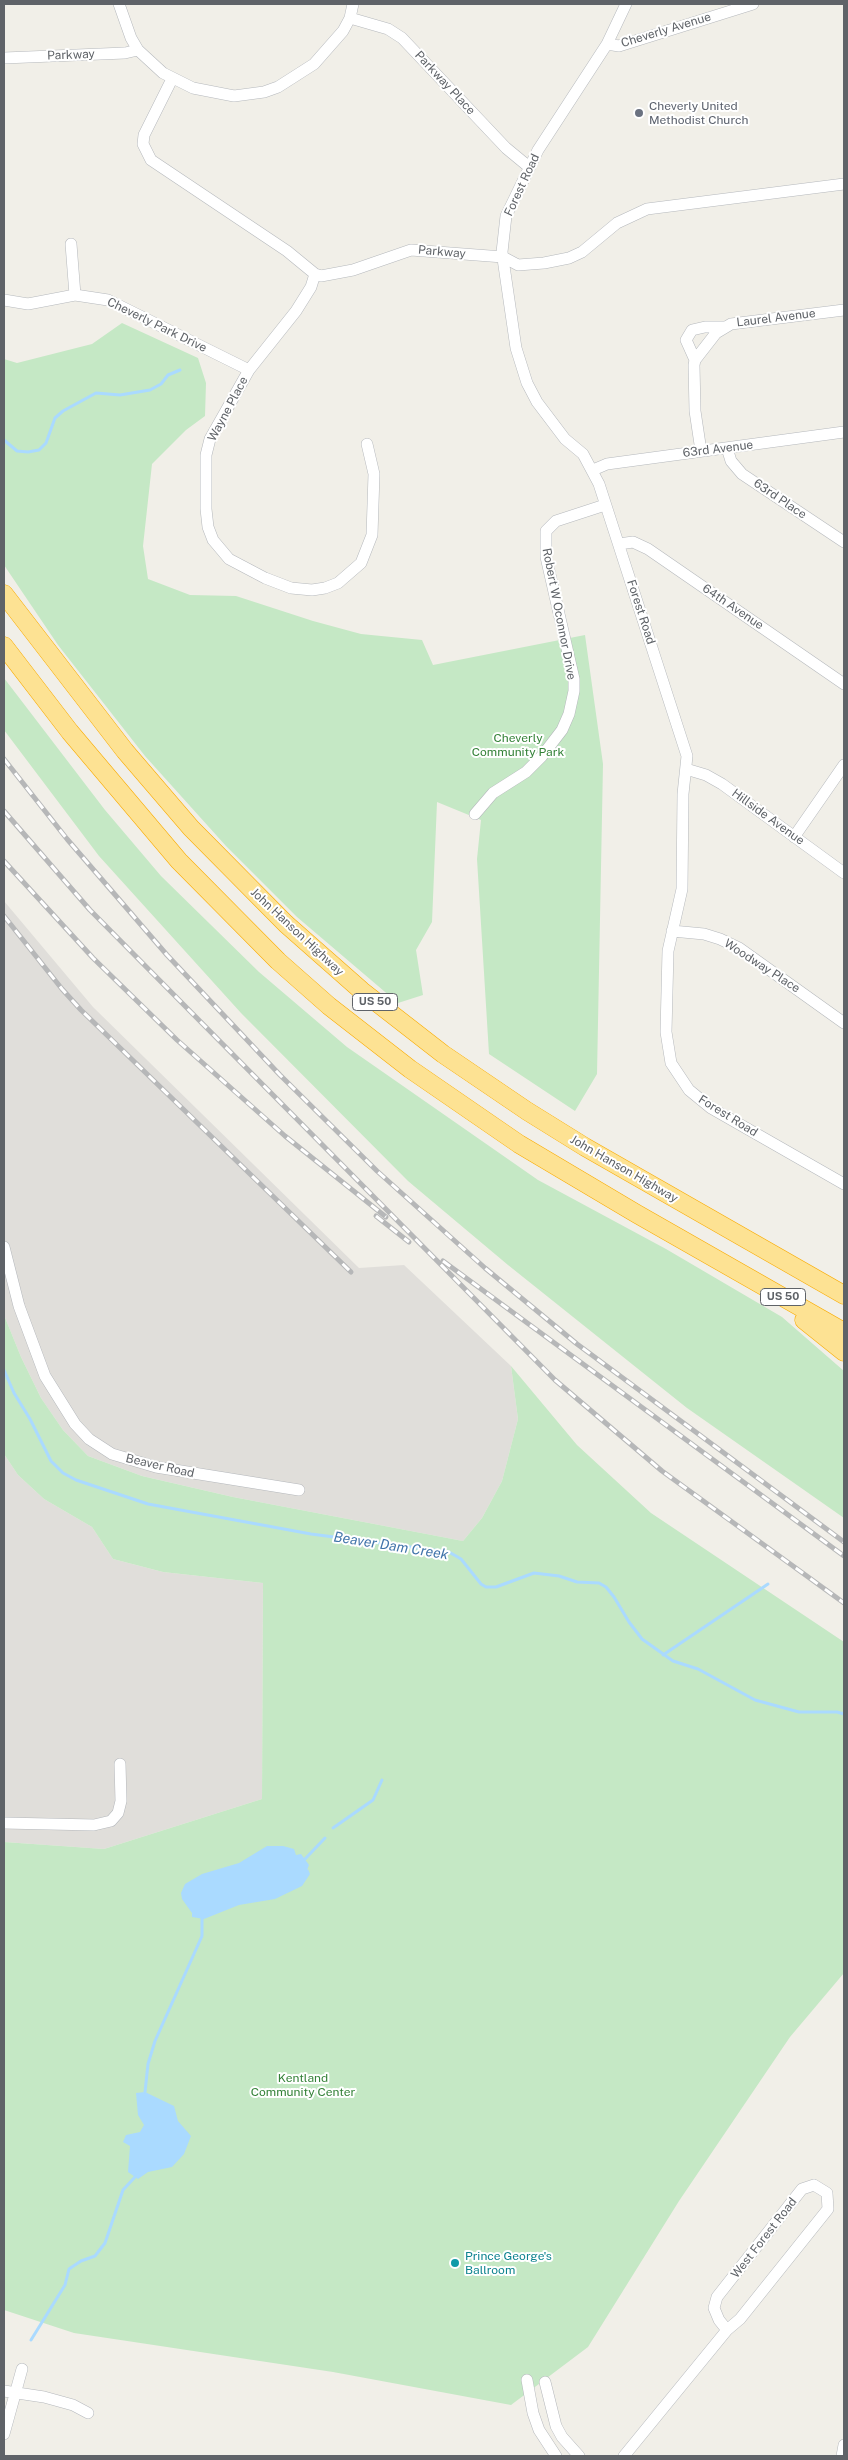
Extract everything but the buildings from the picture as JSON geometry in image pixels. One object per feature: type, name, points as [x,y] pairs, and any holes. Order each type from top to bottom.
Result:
[{"type":"highway","name":"John Hanson Highway","points":[[4,594],[125,751],[191,828],[286,924],[355,985],[443,1054],[527,1111],[844,1295]]},
{"type":"highway","name":"US 50","points":[[4,646],[114,787],[179,861],[253,936],[316,994],[403,1064],[492,1126],[614,1201],[844,1332]]},
{"type":"highway","points":[[722,1263],[766,1296],[814,1327],[844,1352]]},
{"type":"street","points":[[119,4],[130,38],[138,50],[172,79],[193,88],[220,94],[243,95],[264,92],[284,84],[314,64],[334,43],[350,18],[353,4]]},
{"type":"street","points":[[612,4],[623,9]]},
{"type":"street","name":"Cheverly Avenue","points":[[607,44],[619,46],[753,4]]},
{"type":"street","name":"Forest Road","points":[[623,9],[607,44],[562,110],[529,167],[506,216],[503,235],[503,257],[516,348],[527,383],[549,420],[565,439],[582,454],[593,470],[683,742],[686,769],[682,803],[684,842],[682,889],[668,952],[666,1032],[668,1048],[676,1072],[689,1090],[711,1108],[844,1184]]},
{"type":"street","name":"Parkway Place","points":[[350,18],[381,26],[402,38],[506,148],[529,167]]},
{"type":"street","name":"Parkway","points":[[4,58],[125,53],[138,50]]},
{"type":"street","points":[[172,79],[144,135],[143,144],[146,153],[160,167],[287,251],[315,274]]},
{"type":"street","name":"Parkway","points":[[315,274],[321,276],[340,274],[411,250],[503,257],[518,265],[568,258],[582,252],[626,217],[661,206],[844,184]]},
{"type":"street","points":[[71,244],[75,295]]},
{"type":"street","name":"Wayne Place","points":[[315,274],[296,312],[249,370],[210,439],[206,455],[206,510],[208,527],[213,540],[229,559],[265,578],[301,590],[325,588],[350,574],[361,563],[372,535],[374,474],[367,444]]},
{"type":"street","name":"Cheverly Park Drive","points":[[4,300],[28,304],[75,295],[98,297],[118,304],[249,370]]},
{"type":"street","name":"Laurel Avenue","points":[[695,360],[716,333],[731,324],[844,310]]},
{"type":"street","points":[[700,450],[695,411],[695,360],[686,340],[692,330],[705,327],[724,327]]},
{"type":"street","name":"63rd Avenue","points":[[593,470],[607,464],[844,432]]},
{"type":"street","name":"63rd Place","points":[[727,448],[731,462],[742,474],[844,542]]},
{"type":"street","name":"Robert W Oconnor Drive","points":[[475,814],[493,793],[526,772],[538,761],[562,730],[569,714],[574,691],[572,668],[546,557],[546,532],[556,521],[605,505]]},
{"type":"street","name":"64th Avenue","points":[[619,544],[633,542],[648,549],[844,684]]},
{"type":"street","points":[[794,837],[844,765]]},
{"type":"street","name":"Hillside Avenue","points":[[686,769],[706,775],[722,784],[844,873]]},
{"type":"street","name":"Woodway Place","points":[[672,931],[704,934],[739,948],[844,1023]]},
{"type":"street","name":"Beaver Road","points":[[4,1246],[19,1306],[45,1376],[75,1424],[89,1439],[112,1454],[156,1467],[299,1490]]},
{"type":"street","points":[[4,1823],[94,1825],[111,1822],[118,1814],[121,1801],[120,1764]]},
{"type":"street","name":"West Forest Road","points":[[624,2456],[727,2330],[740,2319],[828,2209],[826,2193],[814,2185],[802,2189],[717,2297],[714,2308],[719,2320],[727,2330]]},
{"type":"street","points":[[4,2434],[22,2369]]},
{"type":"street","points":[[527,2380],[529,2398],[539,2430],[556,2456]]},
{"type":"street","points":[[545,2382],[556,2426],[562,2438],[580,2456]]},
{"type":"street","points":[[4,2391],[16,2391],[73,2405],[88,2413]]},
{"type":"street","points":[[842,2456],[844,2445]]},
{"type":"shaded area","points":[[4,901],[93,1007],[359,1268],[404,1265],[511,1366],[518,1419],[502,1481],[482,1518],[463,1541],[233,1497],[142,1476],[88,1456],[63,1430],[41,1398],[21,1357],[4,1315]]},
{"type":"shaded area","points":[[4,1454],[18,1475],[44,1499],[92,1527],[113,1559],[163,1572],[263,1583],[262,1799],[104,1849],[4,1842]]},
{"type":"green space","name":"Cheverly Community Park","points":[[122,323],[198,358],[206,383],[205,416],[186,430],[152,464],[143,546],[148,579],[190,595],[236,596],[313,621],[361,634],[422,640],[433,665],[585,635],[603,764],[597,1074],[575,1111],[489,1054],[477,859],[481,820],[437,802],[432,922],[416,950],[423,995],[398,1003],[297,917],[226,846],[145,756],[58,645],[4,565],[4,359],[17,363],[92,344]]},
{"type":"green space","points":[[4,678],[105,810],[161,876],[259,972],[347,1047],[538,1180],[666,1249],[782,1317],[844,1371],[844,1518],[687,1408],[508,1265],[408,1181],[241,1013],[99,856],[4,730]]},
{"type":"green space","name":"Kentland Community Center","points":[[4,1315],[21,1357],[41,1398],[63,1430],[88,1456],[142,1476],[233,1497],[463,1541],[482,1518],[502,1481],[518,1419],[511,1366],[577,1445],[651,1513],[844,1642],[844,1973],[790,2037],[679,2201],[588,2347],[511,2405],[333,2372],[74,2333],[4,2310],[4,1842],[104,1849],[262,1799],[263,1583],[163,1572],[113,1559],[92,1527],[44,1499],[18,1475],[4,1454]]},
{"type":"water","points":[[267,1846],[283,1846],[294,1849],[296,1855],[301,1854],[309,1865],[307,1870],[310,1874],[302,1886],[275,1899],[239,1905],[204,1919],[192,1917],[192,1913],[182,1899],[181,1893],[185,1884],[202,1874],[239,1863]]},
{"type":"water","points":[[145,2092],[174,2106],[178,2121],[191,2136],[184,2154],[172,2167],[148,2172],[138,2179],[128,2172],[130,2146],[123,2142],[126,2135],[140,2132],[144,2125],[138,2115],[136,2093]]},
{"type":"waterway","points":[[4,440],[17,451],[39,450],[46,443],[55,418],[63,411],[96,393],[120,395],[150,390],[161,384],[168,375],[180,370]]},
{"type":"waterway","name":"Beaver Dam Creek","points":[[4,1370],[14,1393],[30,1419],[51,1461],[63,1473],[76,1480],[148,1504],[311,1534],[449,1552],[461,1559],[481,1584],[486,1587],[496,1587],[534,1573],[559,1576],[577,1582],[599,1583],[606,1587],[614,1597],[642,1639],[673,1661],[698,1669],[755,1700],[799,1712],[837,1712],[844,1714]]},
{"type":"waterway","points":[[663,1655],[768,1584]]},
{"type":"waterway","points":[[333,1828],[373,1800],[382,1780]]},
{"type":"waterway","points":[[305,1859],[325,1838]]},
{"type":"waterway","points":[[145,2092],[148,2064],[155,2041],[202,1936],[202,1919]]},
{"type":"waterway","points":[[31,2340],[65,2285],[69,2269],[81,2261],[95,2256],[105,2243],[123,2190],[135,2177]]},
{"type":"railway","points":[[4,759],[67,839],[167,955],[280,1075],[377,1171],[485,1268],[577,1344],[844,1542]]},
{"type":"railway","points":[[4,811],[90,910],[555,1380],[662,1471],[844,1603]]},
{"type":"railway","points":[[4,861],[93,958],[177,1040],[285,1136],[386,1217]]},
{"type":"railway","points":[[4,916],[81,1010],[351,1272]]},
{"type":"railway","points":[[376,1216],[409,1242]]},
{"type":"railway","points":[[443,1261],[844,1556]]},
{"type":"place","name":"Cheverly United Methodist Church","points":[[639,113]]},
{"type":"place","name":"Prince George's Ballroom","points":[[455,2263]]}]
